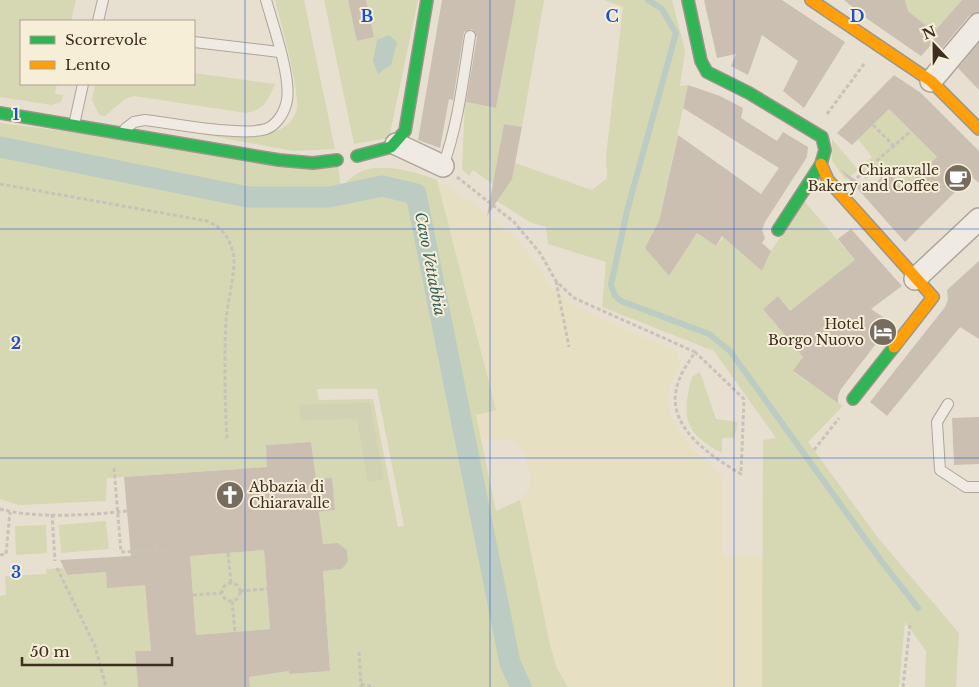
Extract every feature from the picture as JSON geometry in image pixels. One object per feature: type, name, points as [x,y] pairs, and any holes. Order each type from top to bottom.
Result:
[{"type":"street","points":[[357,156],[389,149],[396,144],[405,131],[427,0]]},
{"type":"street","points":[[688,0],[701,61],[707,72],[749,92],[822,137],[825,150],[821,164],[778,230]]},
{"type":"street","points":[[811,0],[931,81],[979,129]]},
{"type":"street","points":[[931,81],[979,24]]},
{"type":"street","points":[[0,114],[279,160],[313,163],[337,160]]},
{"type":"street","points":[[396,144],[443,166]]},
{"type":"street","points":[[821,164],[828,180],[932,297],[853,399]]},
{"type":"street","points":[[915,279],[979,219]]},
{"type":"lane","points":[[98,20],[103,0]]},
{"type":"lane","points":[[123,135],[126,129],[134,122],[145,120],[244,132],[267,129],[283,115],[288,99],[286,80],[266,0]]},
{"type":"lane","points":[[443,166],[451,144],[457,117],[470,36]]},
{"type":"lane","points":[[195,42],[280,52]]},
{"type":"lane","points":[[73,126],[84,85]]},
{"type":"lane","points":[[948,404],[937,422],[940,470],[966,487],[979,486]]},
{"type":"path","points":[[814,132],[868,59]]},
{"type":"path","points":[[873,125],[894,146]]},
{"type":"path","points":[[840,193],[911,131]]},
{"type":"path","points":[[443,166],[514,222],[540,253],[556,281],[574,298],[695,352],[744,399],[741,474],[702,448],[689,434],[680,418],[676,392],[678,382],[695,352]]},
{"type":"path","points":[[0,184],[207,221],[217,224],[225,232],[234,255],[226,319],[224,378],[227,441]]},
{"type":"path","points":[[556,281],[568,347]]},
{"type":"path","points":[[814,450],[853,399]]},
{"type":"path","points":[[114,468],[121,552],[176,548]]},
{"type":"path","points":[[0,509],[10,512],[52,514],[127,511]]},
{"type":"path","points":[[0,555],[6,554],[10,512]]},
{"type":"path","points":[[52,514],[54,561]]},
{"type":"path","points":[[228,553],[231,583]]},
{"type":"path","points":[[56,568],[95,646],[106,687]]},
{"type":"path","points":[[231,583],[238,585],[240,591],[239,596],[232,601],[226,599],[222,593],[224,586],[231,583]]},
{"type":"path","points":[[240,591],[267,589]]},
{"type":"path","points":[[193,595],[222,593]]},
{"type":"path","points":[[232,601],[235,632]]},
{"type":"path","points":[[903,687],[910,625]]},
{"type":"path","points":[[359,652],[361,686],[374,687]]},
{"type":"shaded area","points":[[389,35],[397,42],[391,65],[378,74],[373,61],[377,40]]},
{"type":"shaded area","points":[[437,180],[469,200],[521,243],[550,285],[569,302],[595,316],[676,351],[681,364],[676,371],[668,392],[669,407],[672,419],[693,450],[722,476],[722,556],[763,555],[762,687],[568,687],[564,683],[550,645],[520,500],[528,490],[531,478],[524,453],[509,440],[481,439],[476,415],[496,409]]},
{"type":"green space","points":[[0,0],[76,0],[71,20],[20,20],[20,85],[57,85],[55,94],[63,95],[61,102],[52,105],[0,97]]},
{"type":"green space","points":[[275,0],[304,0],[335,149],[293,151],[147,124],[229,136],[251,136],[271,133],[287,125],[296,112],[296,91],[290,58]]},
{"type":"green space","points":[[324,0],[348,0],[358,41],[374,37],[366,0],[418,0],[389,138],[354,144]]},
{"type":"green space","points":[[516,0],[544,0],[522,127],[504,124],[495,174],[512,177],[515,163],[592,190],[607,178],[606,156],[623,7],[604,0],[672,0],[685,50],[680,86],[688,85],[659,221],[646,248],[669,276],[697,233],[716,246],[724,237],[762,271],[771,251],[804,201],[855,260],[817,343],[778,296],[763,309],[803,357],[793,372],[843,406],[808,442],[879,539],[959,633],[956,687],[925,687],[926,651],[905,622],[899,687],[762,687],[763,440],[776,438],[714,351],[602,307],[606,262],[548,244],[546,227],[530,222],[497,201],[503,192],[473,170],[469,176],[462,169],[465,102],[496,108]]},
{"type":"green space","points":[[905,0],[962,0],[934,32],[908,11]]},
{"type":"green space","points":[[195,73],[275,84],[261,107],[246,113],[134,96],[125,99],[105,116],[99,115],[92,100],[95,85],[195,85]]},
{"type":"green space","points":[[889,109],[937,157],[903,190],[881,164],[866,180],[858,170],[872,157],[858,139]]},
{"type":"green space","points":[[0,123],[338,166],[341,187],[357,173],[368,169],[398,169],[429,177],[437,180],[496,410],[476,415],[496,511],[520,500],[550,645],[557,668],[568,687],[250,687],[249,677],[289,671],[289,674],[330,671],[323,571],[342,569],[348,560],[347,550],[338,543],[323,544],[319,512],[335,510],[332,479],[316,479],[311,442],[266,445],[268,467],[107,478],[106,501],[19,505],[0,499]],"holes":[[[317,389],[377,389],[404,526],[398,527],[373,399],[319,400]]]},
{"type":"green space","points":[[832,139],[858,170],[846,180],[832,161]]},
{"type":"green space","points":[[700,372],[716,419],[738,422],[734,438],[722,438],[722,453],[709,446],[700,438],[693,431],[689,422],[687,403],[692,377]]},
{"type":"green space","points":[[370,403],[384,479],[368,482],[357,419],[301,420],[299,405]]},
{"type":"green space","points":[[106,521],[109,549],[61,553],[59,525]]},
{"type":"green space","points":[[46,525],[47,553],[16,555],[15,526]]},
{"type":"green space","points":[[264,550],[270,629],[196,635],[190,556]]},
{"type":"green space","points":[[142,554],[151,651],[135,651],[138,687],[0,687],[0,596],[6,595],[5,576],[46,574],[46,569],[63,568],[67,575],[106,572],[107,588],[120,557]]},
{"type":"building","points":[[348,0],[366,0],[374,37],[357,41]]},
{"type":"building","points":[[442,0],[516,0],[496,108],[466,102],[477,37],[472,29],[464,32],[453,100],[449,99],[440,148],[418,140]]},
{"type":"building","points":[[704,0],[782,0],[845,42],[804,108],[783,91],[798,61],[762,35],[748,75],[731,66],[736,54],[717,58]]},
{"type":"building","points":[[844,0],[905,0],[908,11],[934,32],[962,0],[979,0],[979,12],[969,16],[938,53],[930,46],[921,56],[866,18]]},
{"type":"building","points":[[979,43],[979,90],[958,68]]},
{"type":"building","points":[[894,75],[921,93],[979,151],[979,183],[971,176],[905,242],[840,169],[871,191],[886,170],[903,190],[937,157],[889,109],[852,145],[837,133]]},
{"type":"building","points":[[688,85],[720,96],[743,108],[741,118],[777,141],[783,132],[808,147],[807,157],[765,222],[762,230],[765,238],[762,243],[771,251],[762,271],[722,236],[716,246],[697,233],[669,276],[645,248],[659,221],[678,135],[761,194],[779,168],[683,108]]},
{"type":"building","points":[[504,124],[522,127],[512,179],[487,216]]},
{"type":"building","points":[[851,229],[902,286],[871,309],[892,323],[841,389],[838,403],[793,371],[803,357],[763,309],[778,296],[790,311],[855,260],[838,239]]},
{"type":"building","points":[[979,261],[979,339],[960,327],[887,416],[870,402],[945,307],[948,300],[947,290]]},
{"type":"building","points":[[979,417],[979,464],[954,465],[952,418]]},
{"type":"building","points":[[311,442],[316,479],[332,478],[335,510],[319,512],[323,544],[338,543],[347,550],[348,561],[342,569],[323,571],[330,671],[289,674],[289,671],[249,677],[250,687],[138,687],[135,651],[151,651],[145,585],[107,588],[106,572],[67,575],[60,560],[131,556],[124,477],[267,467],[266,445]],"holes":[[[264,550],[270,629],[196,635],[190,556]]]},
{"type":"waterway","points":[[648,0],[662,9],[676,33],[627,211],[611,285],[615,296],[621,301],[709,334],[730,351],[882,562],[918,608]]},
{"type":"waterway","name":"Cavo Vettabbia","points":[[0,147],[248,197],[329,197],[382,186],[416,194],[510,663],[521,687]]},
{"type":"traffic: fast","points":[[357,156],[391,147],[405,131],[427,0]]},
{"type":"traffic: fast","points":[[688,0],[701,61],[707,72],[749,93],[822,137],[825,150],[821,164],[778,230]]},
{"type":"traffic: fast","points":[[0,113],[279,160],[313,163],[337,160]]},
{"type":"traffic: fast","points":[[853,399],[894,347]]},
{"type":"traffic: slow","points":[[811,0],[931,81],[979,129]]},
{"type":"traffic: slow","points":[[821,164],[828,180],[933,297],[894,347]]},
{"type":"place","name":"Chiaravalle Bakery and Coffee","points":[[958,178]]},
{"type":"place","name":"Hotel Borgo Nuovo","points":[[883,332]]},
{"type":"place","name":"Abbazia di Chiaravalle","points":[[230,495]]}]
